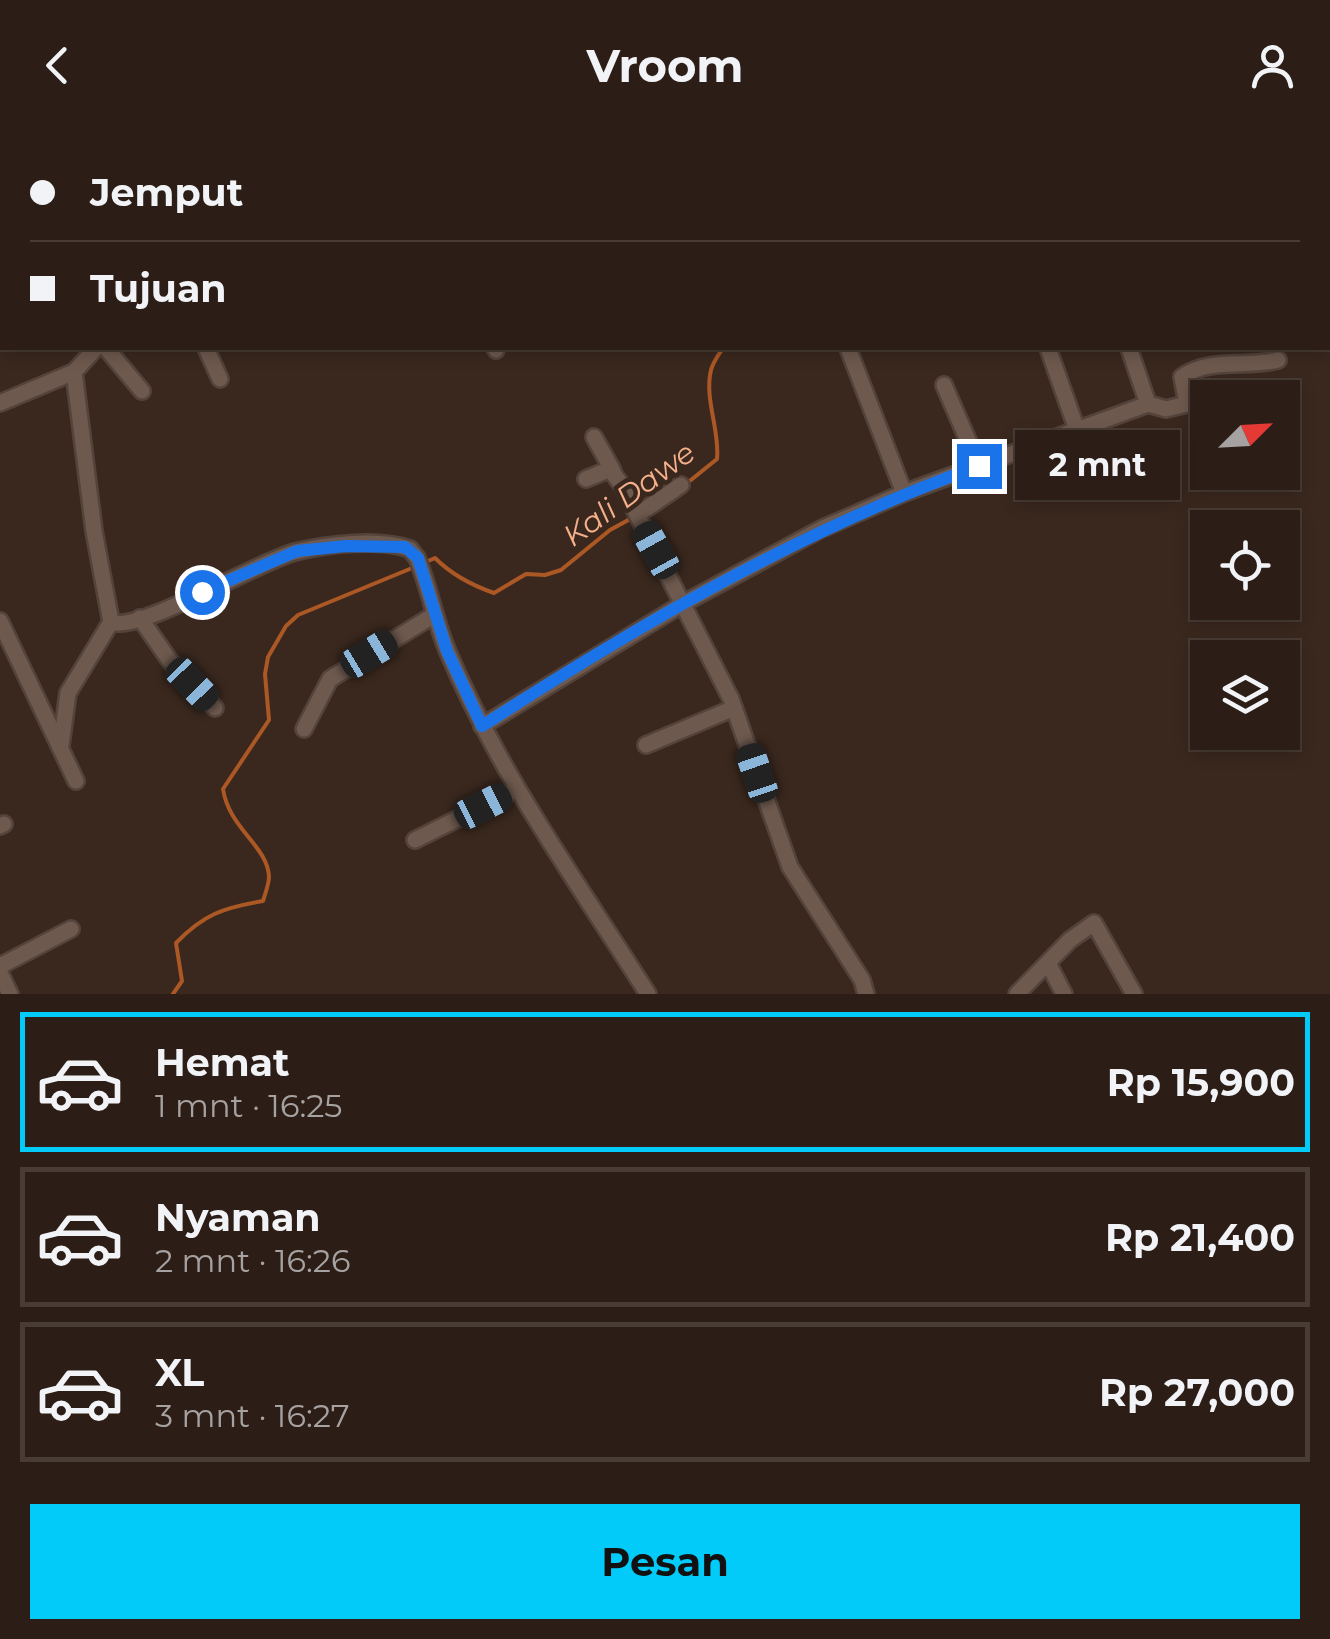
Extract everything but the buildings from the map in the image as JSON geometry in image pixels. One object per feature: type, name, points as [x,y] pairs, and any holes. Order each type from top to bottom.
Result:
[{"type":"street","points":[[0,403],[74,372],[91,350]]},
{"type":"street","points":[[108,350],[142,392]]},
{"type":"street","points":[[207,350],[220,379]]},
{"type":"street","points":[[849,350],[904,493]]},
{"type":"street","points":[[1049,350],[1076,430]]},
{"type":"street","points":[[1130,350],[1148,404]]},
{"type":"street","points":[[482,726],[684,602],[792,544],[904,493],[1148,404],[1166,409],[1186,404],[1182,377],[1192,370],[1238,362],[1257,366],[1278,360]]},
{"type":"street","points":[[60,748],[68,693],[111,622],[94,530],[74,372]]},
{"type":"street","points":[[944,384],[979,466]]},
{"type":"street","points":[[594,437],[684,602],[734,708],[790,866],[862,980],[866,994]]},
{"type":"street","points":[[586,479],[613,471]]},
{"type":"street","points":[[636,514],[681,485]]},
{"type":"street","points":[[111,622],[117,625],[140,618],[297,551],[405,547],[420,565],[434,615],[482,726],[562,866],[648,994]]},
{"type":"street","points":[[304,728],[330,679],[434,615]]},
{"type":"street","points":[[140,618],[170,661],[215,708]]},
{"type":"street","points":[[0,621],[76,780]]},
{"type":"street","points":[[646,745],[734,708]]},
{"type":"street","points":[[415,840],[517,789]]},
{"type":"street","points":[[1018,994],[1070,940],[1094,923],[1134,994]]},
{"type":"street","points":[[2,978],[71,928]]},
{"type":"street","points":[[1048,963],[1064,994]]},
{"type":"waterway","name":"Kali Dawe","points":[[686,484],[717,459],[709,381],[722,350]]},
{"type":"waterway","name":"Kali Dawe","points":[[426,562],[435,558],[462,579],[494,593],[526,574],[545,575],[561,570],[610,530],[632,518]]},
{"type":"waterway","name":"Kali Dawe","points":[[173,994],[182,981],[176,943],[215,914],[263,901],[267,889],[267,866],[233,815],[223,789],[269,720],[265,674],[268,657],[286,626],[298,615],[417,566]]},
{"type":"route","points":[[202,592],[297,551],[374,544],[405,547],[418,558],[447,651],[482,726],[758,561],[904,493],[979,466]]}]
